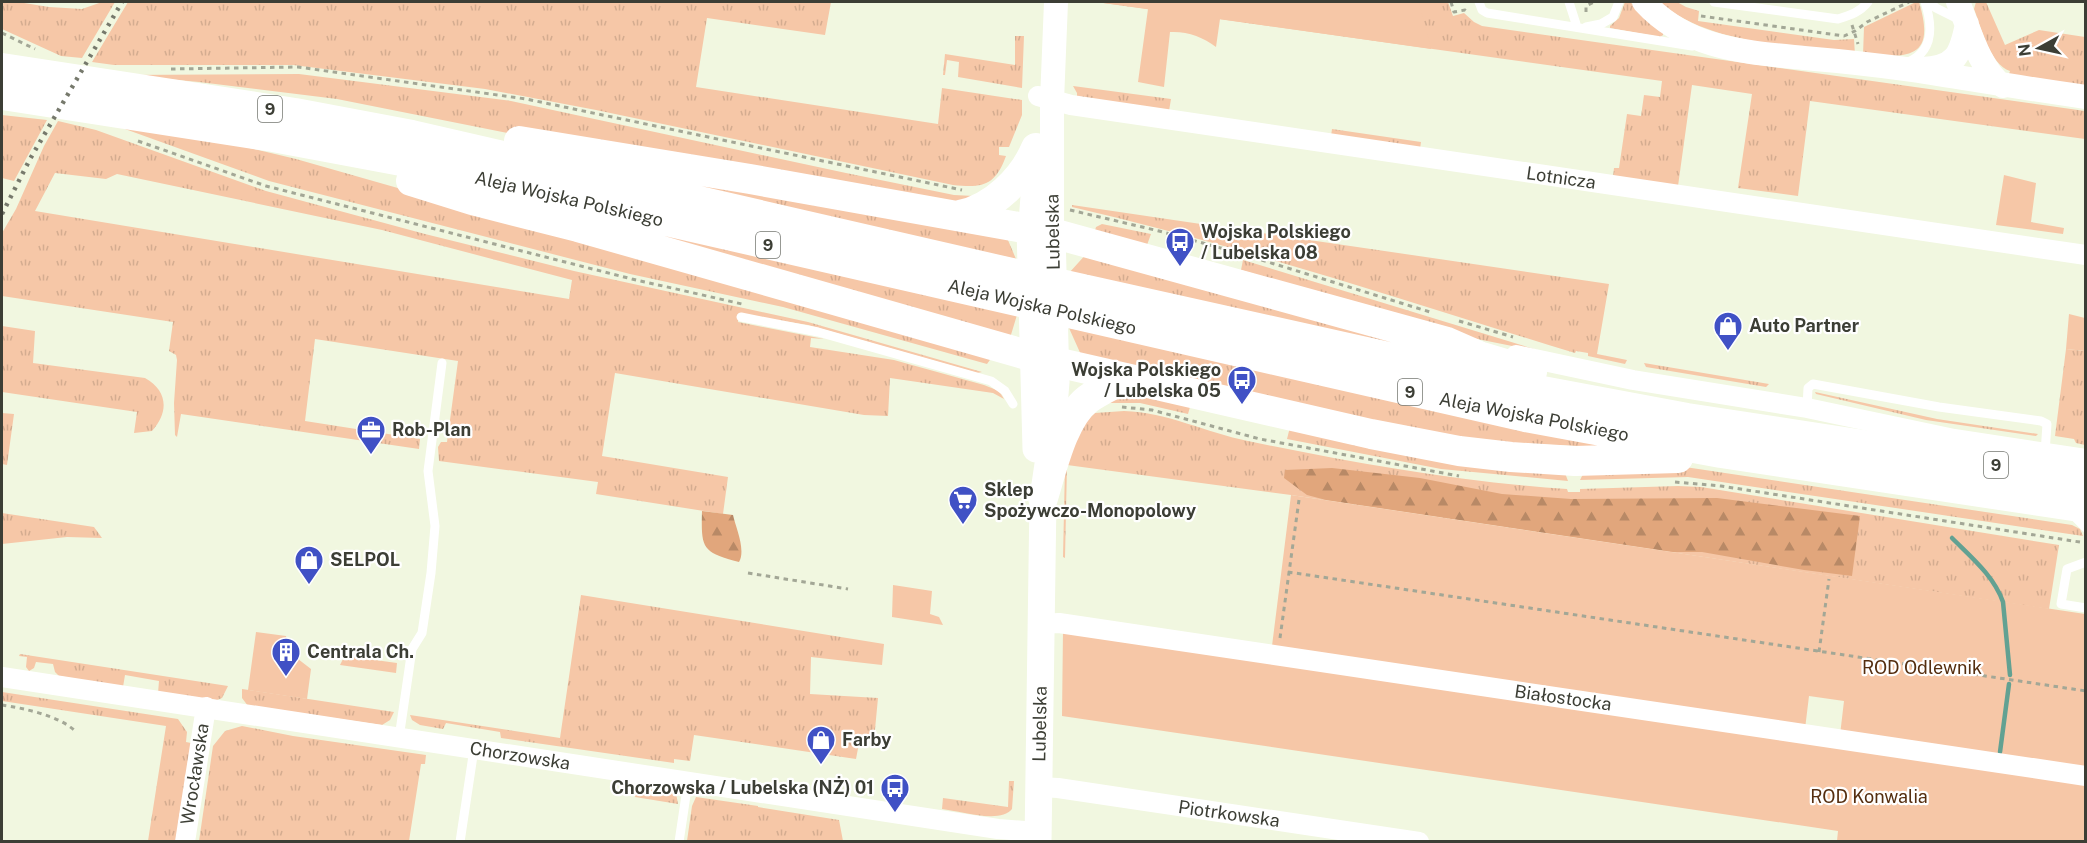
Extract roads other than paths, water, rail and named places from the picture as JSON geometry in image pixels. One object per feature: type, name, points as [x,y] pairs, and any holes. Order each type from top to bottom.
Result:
[{"type":"main road","name":"Aleja Wojska Polskiego","points":[[2,68],[285,111],[412,135],[1444,371],[1637,409],[2085,479]]},
{"type":"main road","name":"Aleja Wojska Polskiego","points":[[2,95],[324,146],[475,177],[1433,397],[1595,431],[2072,506]]},
{"type":"main road","points":[[412,135],[494,138],[964,203],[1452,331],[1479,356],[1637,409]]},
{"type":"main road","points":[[324,146],[393,176],[472,200],[578,227],[1045,360],[1411,443],[1468,452],[1575,461],[1750,457]]},
{"type":"main road","points":[[964,203],[980,209],[1005,191],[1028,164],[1036,148]]},
{"type":"main road","name":"Lubelska","points":[[1042,498],[1051,444],[1042,267],[1050,224]]},
{"type":"main road","name":"Lubelska","points":[[1038,837],[1042,498],[1035,443],[1024,405],[1045,360]]},
{"type":"main road","points":[[1042,498],[1068,427],[1078,411],[1088,400],[1125,378]]},
{"type":"street","name":"Lubelska","points":[[1041,2],[1050,224]]},
{"type":"street","name":"Lubelska","points":[[1050,224],[1030,204],[1056,2]]},
{"type":"street","points":[[1644,2],[1678,30],[1737,52],[1869,64],[2085,97]]},
{"type":"street","points":[[1913,70],[1942,68],[1959,52],[1963,13]]},
{"type":"street","points":[[1963,13],[1984,65],[1995,80],[2003,86]]},
{"type":"street","name":"Lotnicza","points":[[1045,98],[2085,255]]},
{"type":"street","points":[[1452,331],[1633,380],[1807,408],[1943,437],[2085,459]]},
{"type":"street","name":"Białostocka","points":[[1041,624],[1059,624],[1277,655],[2085,776]]},
{"type":"street","name":"Chorzowska","points":[[2,676],[1038,837]]},
{"type":"street","name":"Wrocławska","points":[[185,842],[206,707]]},
{"type":"street","name":"Piotrkowska","points":[[1039,787],[1419,842]]},
{"type":"lane","points":[[1479,2],[1482,10],[1487,14],[1737,52]]},
{"type":"lane","points":[[1569,2],[1581,27]]},
{"type":"lane","points":[[1581,27],[1601,24],[1613,17],[1619,2]]},
{"type":"lane","points":[[1714,2],[1838,19],[1859,11],[1868,2]]},
{"type":"lane","points":[[1927,2],[1936,8],[1963,13]]},
{"type":"lane","points":[[1869,64],[1907,63],[1924,51],[1931,33],[1927,2]]},
{"type":"lane","points":[[741,317],[818,332],[991,381],[1024,405]]},
{"type":"lane","points":[[399,738],[412,650],[422,633],[431,573],[435,526],[428,471],[442,363]]},
{"type":"lane","points":[[1807,408],[1808,388],[1813,384],[1939,407],[2042,421],[2047,424],[2048,428],[2045,453]]},
{"type":"lane","points":[[1001,403],[1024,405]]},
{"type":"lane","points":[[2072,506],[2085,528]]},
{"type":"lane","points":[[2085,562],[2067,569],[2061,604],[2085,608]]},
{"type":"lane","points":[[460,842],[474,749]]},
{"type":"lane","points":[[679,842],[688,782]]},
{"type":"waterway","points":[[1952,538],[1988,575],[2003,602],[2010,675]]},
{"type":"waterway","points":[[2000,752],[2009,684]]},
{"type":"railway","points":[[2,214],[30,159],[122,2]]},
{"type":"place","name":"Wojska Polskiego / Lubelska 08","points":[[1180,268]]},
{"type":"place","name":"Auto Partner","points":[[1728,352]]},
{"type":"place","name":"Wojska Polskiego / Lubelska 05","points":[[1242,406]]},
{"type":"place","name":"Rob-Plan","points":[[371,456]]},
{"type":"place","name":"Sklep Spożywczo-Monopolowy","points":[[963,526]]},
{"type":"place","name":"SELPOL","points":[[309,586]]},
{"type":"place","name":"Centrala Ch.","points":[[286,678]]},
{"type":"place","name":"Farby","points":[[821,766]]},
{"type":"place","name":"Chorzowska / Lubelska (NŻ) 01","points":[[895,814]]},
{"type":"park label","name":"ROD Odlewnik","points":[[1922,668]]},
{"type":"park label","name":"ROD Konwalia","points":[[1869,797]]}]
